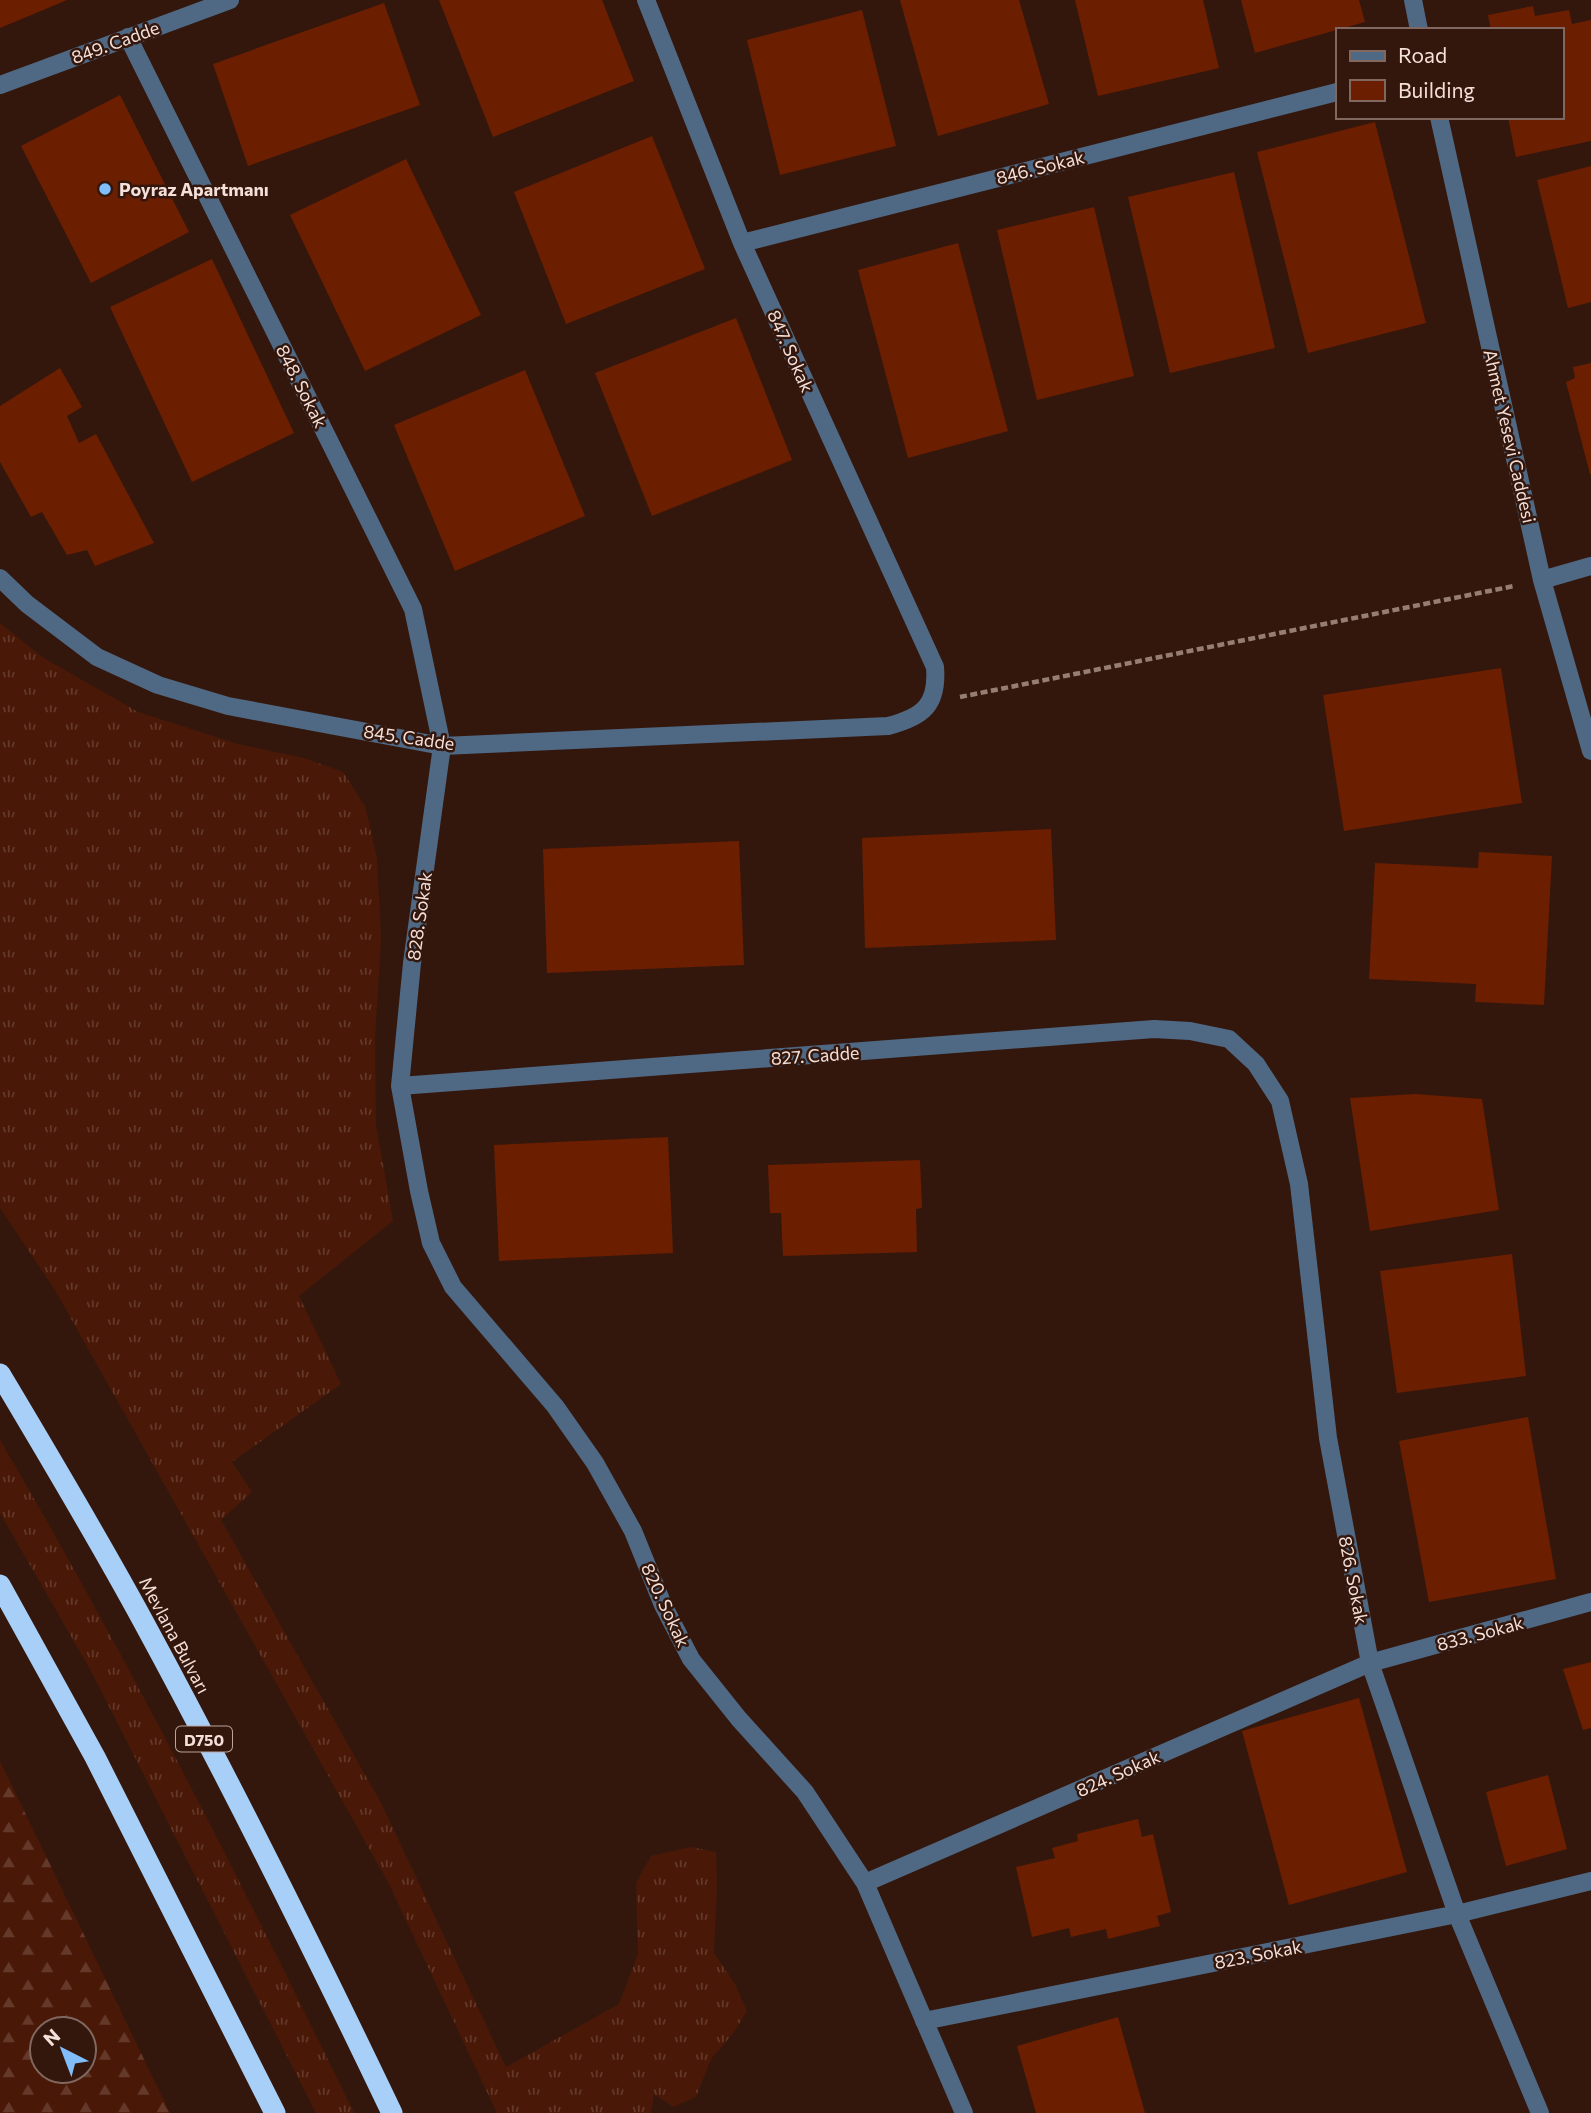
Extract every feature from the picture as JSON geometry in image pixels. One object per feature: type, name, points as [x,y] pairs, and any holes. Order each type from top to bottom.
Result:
[{"type":"highway","name":"Mevlana Bulvarı","points":[[0,1374],[144,1622],[314,1951],[392,2113]]},
{"type":"highway","points":[[0,1585],[95,1757],[275,2113]]},
{"type":"street","name":"849. Cadde","points":[[0,85],[230,0]]},
{"type":"street","name":"847. Sokak","points":[[646,0],[742,243],[935,667],[936,685],[932,699]]},
{"type":"street","points":[[1413,0],[1419,28]]},
{"type":"street","name":"848. Sokak","points":[[128,37],[413,609],[442,746]]},
{"type":"street","name":"846. Sokak","points":[[742,243],[1336,92]]},
{"type":"street","name":"Ahmet Yesevi Caddesi","points":[[1439,119],[1542,580],[1591,751]]},
{"type":"street","points":[[1542,580],[1591,566]]},
{"type":"street","name":"845. Cadde","points":[[0,578],[27,604],[97,657],[158,685],[228,706],[442,746],[888,726],[921,713],[932,699]]},
{"type":"street","name":"828. Sokak","points":[[400,1086],[412,963],[442,746]]},
{"type":"street","name":"827. Cadde","points":[[400,1086],[1154,1029],[1190,1031],[1229,1039]]},
{"type":"street","name":"826. Sokak","points":[[1229,1039],[1256,1064],[1280,1101],[1299,1184],[1328,1438],[1370,1663],[1457,1914],[1540,2113]]},
{"type":"street","name":"820. Sokak","points":[[400,1086],[431,1243],[453,1287],[555,1406],[595,1463],[633,1531],[663,1605],[691,1659],[805,1792],[865,1882],[964,2113]]},
{"type":"street","name":"833. Sokak","points":[[1370,1663],[1591,1602]]},
{"type":"street","name":"824. Sokak","points":[[865,1882],[1370,1663]]},
{"type":"street","name":"823. Sokak","points":[[924,2021],[1457,1914],[1591,1881]]},
{"type":"path","points":[[932,699],[965,696],[1542,580]]},
{"type":"green space","points":[[0,623],[42,657],[138,712],[238,744],[304,758],[343,772],[365,806],[377,858],[381,939],[375,1039],[376,1125],[393,1221],[299,1296],[341,1384],[232,1462],[252,1492],[221,1520],[381,1803],[506,2067],[619,2004],[638,1954],[636,1883],[651,1856],[691,1847],[716,1852],[714,1953],[735,1984],[747,2011],[734,2032],[711,2059],[696,2097],[673,2107],[654,2094],[651,2113],[497,2113],[388,1882],[55,1290],[0,1208]]},
{"type":"green space","points":[[0,1440],[139,1689],[270,1942],[354,2113],[316,2113],[91,1671],[0,1513]]},
{"type":"green space","points":[[0,1761],[170,2113],[0,2113]]},
{"type":"building","points":[[0,0],[67,0],[0,28]]},
{"type":"building","points":[[439,0],[602,0],[634,81],[493,137]]},
{"type":"building","points":[[900,0],[1019,0],[1049,104],[938,136]]},
{"type":"building","points":[[1075,0],[1203,0],[1219,68],[1098,96]]},
{"type":"building","points":[[1241,0],[1359,0],[1365,22],[1255,53]]},
{"type":"building","points":[[384,3],[420,105],[248,166],[213,64]]},
{"type":"building","points":[[1533,6],[1535,16],[1569,10],[1572,24],[1591,20],[1591,141],[1516,157],[1508,119],[1563,119],[1563,28],[1491,28],[1488,15]]},
{"type":"building","points":[[862,10],[896,146],[780,175],[747,40]]},
{"type":"building","name":"Poyraz Apartmanı","points":[[120,95],[189,232],[91,283],[21,146]]},
{"type":"building","points":[[1375,122],[1426,323],[1308,353],[1257,152]]},
{"type":"building","points":[[652,136],[705,269],[566,324],[514,192]]},
{"type":"building","points":[[406,159],[481,315],[365,371],[290,215]]},
{"type":"building","points":[[1591,166],[1591,302],[1568,308],[1537,180]]},
{"type":"building","points":[[1234,172],[1275,348],[1170,373],[1128,197]]},
{"type":"building","points":[[1094,207],[1134,376],[1037,400],[997,230]]},
{"type":"building","points":[[958,243],[1008,431],[908,458],[858,270]]},
{"type":"building","points":[[212,259],[294,433],[192,482],[110,307]]},
{"type":"building","points":[[736,318],[792,460],[652,516],[595,373]]},
{"type":"building","points":[[1591,363],[1590,474],[1566,382],[1575,378],[1573,367]]},
{"type":"building","points":[[60,368],[82,407],[67,416],[79,443],[96,434],[154,543],[95,566],[87,550],[67,555],[42,512],[31,517],[0,462],[0,406]]},
{"type":"building","points":[[525,370],[585,516],[455,571],[394,425]]},
{"type":"building","points":[[1501,668],[1522,803],[1344,831],[1323,695]]},
{"type":"building","points":[[1051,829],[1056,940],[865,948],[862,838]]},
{"type":"building","points":[[739,841],[744,965],[547,973],[543,849]]},
{"type":"building","points":[[1479,852],[1552,856],[1544,1005],[1475,1002],[1476,984],[1369,979],[1375,863],[1478,868]]},
{"type":"building","points":[[1415,1094],[1482,1099],[1499,1210],[1370,1231],[1350,1098]]},
{"type":"building","points":[[668,1137],[673,1253],[499,1261],[494,1145]]},
{"type":"building","points":[[920,1160],[922,1208],[916,1209],[917,1252],[783,1256],[781,1213],[770,1213],[768,1165]]},
{"type":"building","points":[[1512,1254],[1526,1376],[1397,1393],[1380,1271]]},
{"type":"building","points":[[1528,1417],[1556,1579],[1429,1602],[1399,1441]]},
{"type":"building","points":[[1591,1662],[1591,1728],[1583,1730],[1563,1669]]},
{"type":"building","points":[[1359,1698],[1407,1872],[1289,1905],[1242,1731]]},
{"type":"building","points":[[1548,1775],[1567,1849],[1506,1866],[1486,1792]]},
{"type":"building","points":[[1138,1819],[1142,1837],[1153,1834],[1171,1912],[1157,1916],[1160,1926],[1108,1939],[1106,1929],[1071,1937],[1069,1928],[1032,1937],[1016,1867],[1055,1858],[1052,1848],[1078,1841],[1077,1834]]},
{"type":"building","points":[[1118,2017],[1145,2113],[1036,2113],[1017,2046]]},
{"type":"place","name":"Poyraz Apartmanı","points":[[105,189]]}]
